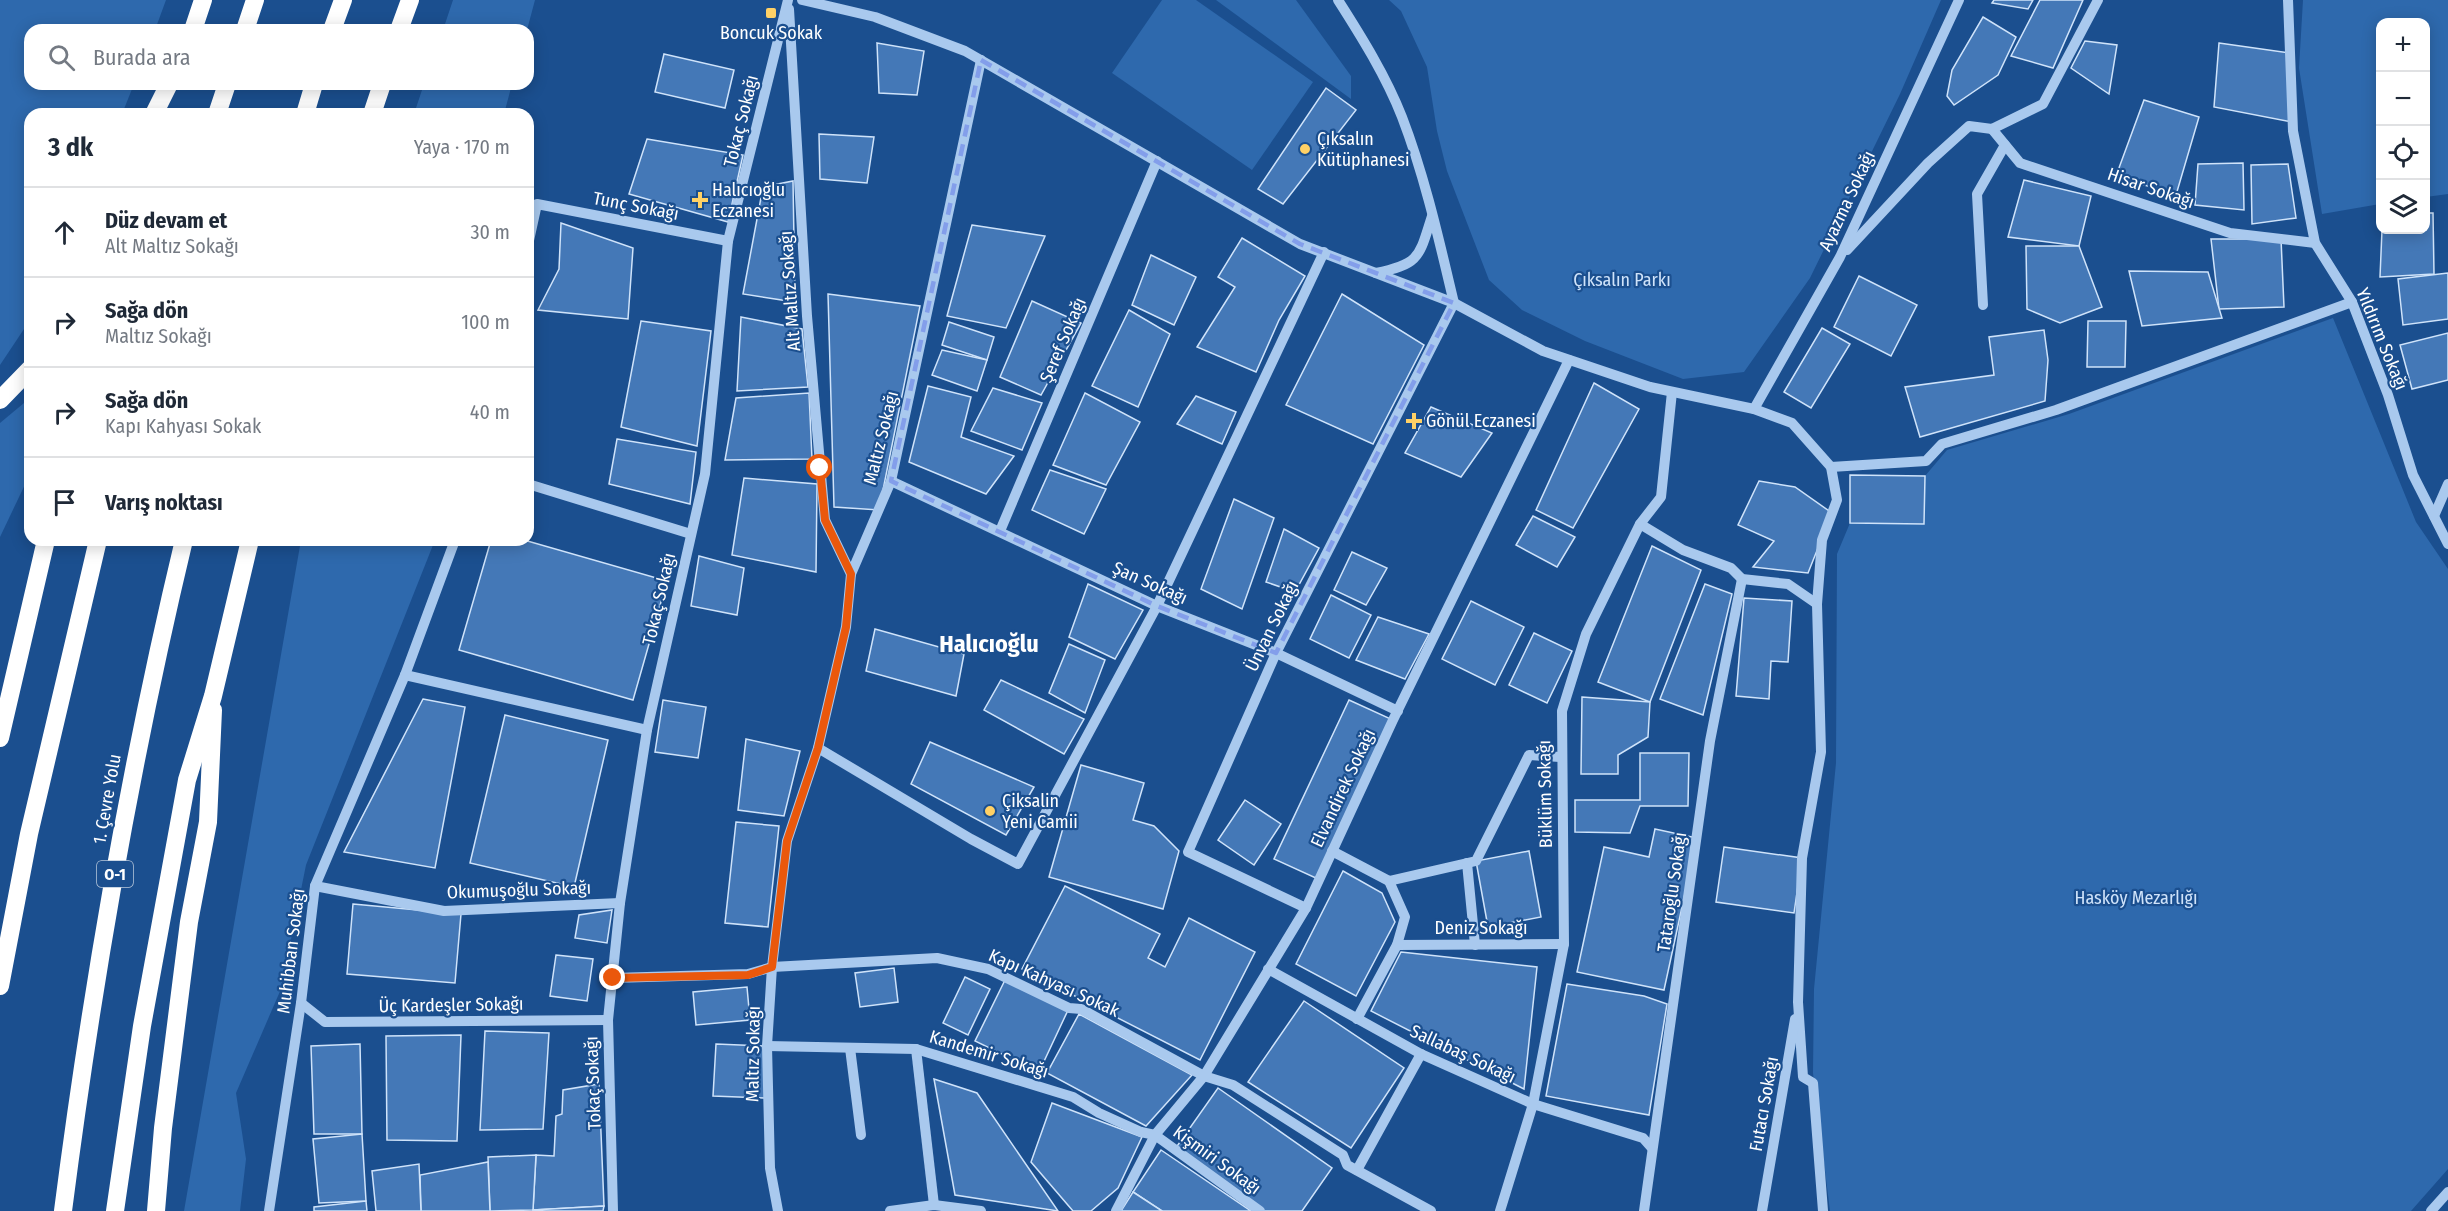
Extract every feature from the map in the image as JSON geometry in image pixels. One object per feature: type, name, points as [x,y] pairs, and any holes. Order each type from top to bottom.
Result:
[{"type":"highway","points":[[195,24],[203,0]]},
{"type":"highway","points":[[247,24],[255,0]]},
{"type":"highway","points":[[334,24],[343,0]]},
{"type":"highway","points":[[401,24],[410,0]]},
{"type":"highway","points":[[157,108],[167,90]]},
{"type":"highway","points":[[167,108],[172,90]]},
{"type":"highway","points":[[219,108],[225,90]]},
{"type":"highway","points":[[307,108],[312,90]]},
{"type":"highway","points":[[374,108],[379,90]]},
{"type":"highway","points":[[0,400],[24,375]]},
{"type":"highway","points":[[0,738],[45,546]]},
{"type":"highway","points":[[0,986],[29,834],[97,546]]},
{"type":"highway","name":"1. Çevre Yolu","points":[[63,1211],[92,1010],[119,852],[152,671],[183,546]]},
{"type":"highway","points":[[116,1211],[142,1026],[169,870],[187,780],[213,696],[249,546]]},
{"type":"highway","points":[[156,1211],[164,1117],[189,922],[208,822],[213,753],[213,696]]},
{"type":"street","name":"Tokaç Sokağı","points":[[613,1211],[608,1020],[620,903],[647,730],[705,474],[728,241],[788,0]]},
{"type":"street","name":"Alt Maltız Sokağı","points":[[788,0],[807,316],[825,520],[851,574]]},
{"type":"street","points":[[802,0],[875,17],[965,51],[1300,244],[1454,303],[1543,351],[1672,392],[1754,409],[1792,423],[1831,467],[1837,500],[1822,540],[1817,604],[1821,752],[1802,858],[1798,1002],[1803,1077],[1813,1083],[1822,1211]]},
{"type":"street","points":[[1338,0],[1360,34],[1401,115],[1433,214],[1454,303]]},
{"type":"street","name":"Ayazma Sokağı","points":[[1754,409],[1840,257],[1959,0]]},
{"type":"street","points":[[1840,257],[1928,163],[1969,126],[1992,129],[2043,104],[2098,0]]},
{"type":"street","name":"Yıldırım Sokağı","points":[[2288,0],[2293,131],[2315,243],[2352,302],[2388,395],[2413,475],[2448,544]]},
{"type":"street","name":"Maltız Sokağı","points":[[778,1211],[770,1168],[767,1046],[772,967],[787,841],[818,748],[846,627],[851,574],[891,481],[981,60]]},
{"type":"street","name":"Hisar Sokağı","points":[[1992,129],[2020,163],[2230,232],[2315,243]]},
{"type":"street","points":[[1983,305],[1977,194],[2005,145]]},
{"type":"street","name":"Şeref Sokağı","points":[[1000,531],[1157,161]]},
{"type":"street","name":"Tunç Sokağı","points":[[534,218],[537,204],[728,241]]},
{"type":"street","points":[[1376,273],[1401,268],[1419,255],[1433,214]]},
{"type":"street","points":[[818,748],[971,839],[1018,864],[1157,606],[1324,252]]},
{"type":"street","points":[[1831,467],[1926,461],[1942,444],[2056,410],[2352,302]]},
{"type":"street","name":"Ünvan Sokağı","points":[[1306,908],[1188,852],[1276,653],[1454,303]]},
{"type":"street","name":"Elvandirek Sokağı","points":[[1116,1211],[1155,1135],[1204,1076],[1306,908],[1398,711],[1569,360]]},
{"type":"street","name":"Büklüm Sokağı","points":[[1500,1211],[1533,1104],[1564,944],[1560,758],[1562,711],[1586,634],[1640,524],[1661,497],[1672,392]]},
{"type":"street","name":"Şan Sokağı","points":[[891,481],[1157,606],[1276,653],[1398,711]]},
{"type":"street","points":[[2434,516],[2448,484]]},
{"type":"street","points":[[534,486],[691,534]]},
{"type":"street","points":[[1640,524],[1683,550],[1731,568],[1742,579],[1788,584],[1817,604]]},
{"type":"street","name":"Muhibban Sokağı","points":[[269,1211],[302,1004],[315,886],[405,675],[453,546]]},
{"type":"street","name":"Tataroğlu Sokağı","points":[[1644,1211],[1710,741],[1742,579]]},
{"type":"street","points":[[405,675],[647,730]]},
{"type":"street","points":[[1389,881],[1476,861],[1529,755],[1560,758]]},
{"type":"street","points":[[1332,851],[1389,881],[1405,917],[1397,945],[1357,1019]]},
{"type":"street","points":[[1467,863],[1475,945]]},
{"type":"street","name":"Okumuşoğlu Sokağı","points":[[315,886],[444,911],[620,903]]},
{"type":"street","name":"Deniz Sokağı","points":[[1397,945],[1564,944]]},
{"type":"street","name":"Kapı Kahyası Sokak","points":[[613,978],[748,975],[772,967],[937,958],[988,969],[1070,1008],[1081,1009],[1204,1076],[1233,1085],[1343,1155],[1347,1165],[1431,1211]]},
{"type":"street","name":"Sallabaş Sokağı","points":[[1268,969],[1421,1054],[1533,1104],[1643,1138],[1652,1147]]},
{"type":"street","name":"Futacı Sokağı","points":[[1762,1211],[1798,1002]]},
{"type":"street","name":"Üç Kardeşler Sokağı","points":[[302,1004],[325,1022],[608,1020]]},
{"type":"street","name":"Kandemir Sokağı","points":[[767,1046],[916,1049],[1073,1097],[1099,1113],[1141,1132],[1155,1135]]},
{"type":"street","points":[[850,1048],[861,1135]]},
{"type":"street","points":[[916,1049],[934,1205]]},
{"type":"street","points":[[1357,1170],[1421,1054]]},
{"type":"street","name":"Kişmiri Sokağı","points":[[1155,1135],[1260,1211]]},
{"type":"street","points":[[2431,1211],[2448,1192]]},
{"type":"street","points":[[890,1211],[934,1205],[981,1211]]},
{"type":"highlighted area","points":[[981,60],[1300,244],[1454,303],[1276,653],[1157,606],[891,481]]},
{"type":"green space","points":[[0,0],[166,0],[157,24],[24,24],[24,90],[132,90],[124,108],[24,108],[24,329],[0,365]]},
{"type":"green space","points":[[453,0],[535,0],[529,24],[445,24]]},
{"type":"green space","points":[[1162,0],[1196,0],[1313,82],[1252,170],[1112,73]]},
{"type":"green space","points":[[1216,0],[1296,0],[1351,76],[1351,99]]},
{"type":"green space","name":"Çıksalın Parkı","points":[[1389,0],[1941,0],[1900,94],[1810,278],[1744,372],[1683,379],[1585,341],[1522,310],[1489,280],[1447,171],[1437,131],[1427,67],[1401,11]]},
{"type":"green space","points":[[2303,0],[2448,0],[2448,194],[2430,196],[2430,18],[2376,18],[2376,205],[2322,214],[2299,68]]},
{"type":"green space","points":[[422,90],[510,90],[506,108],[416,108]]},
{"type":"green space","name":"Hasköy Mezarlığı","points":[[2333,318],[2416,522],[2448,569],[2448,1169],[2411,1211],[1830,1211],[1813,1073],[1814,989],[1836,763],[1837,554],[1850,523],[1924,524],[1925,476],[1947,450],[2069,414]]},
{"type":"green space","points":[[24,403],[24,487],[0,537],[0,423]]},
{"type":"green space","points":[[300,546],[433,546],[306,865],[281,989],[236,1093],[246,1159],[240,1211],[184,1211]]},
{"type":"building","points":[[1994,0],[2033,0],[2028,9],[1992,3]]},
{"type":"building","points":[[2040,0],[2083,0],[2053,68],[2011,56]]},
{"type":"building","points":[[1983,17],[2016,37],[1998,75],[1954,105],[1947,96],[1952,70]]},
{"type":"building","points":[[2085,41],[2117,45],[2109,94],[2071,68]]},
{"type":"building","points":[[877,43],[924,51],[917,95],[879,93]]},
{"type":"building","points":[[2219,43],[2289,53],[2292,122],[2214,107]]},
{"type":"building","points":[[664,54],[734,70],[725,108],[655,92]]},
{"type":"building","name":"Çıksalın Kütüphanesi","points":[[1326,88],[1356,110],[1283,204],[1258,189]]},
{"type":"building","points":[[2144,100],[2199,117],[2176,195],[2116,176]]},
{"type":"building","points":[[819,134],[874,137],[867,183],[820,179]]},
{"type":"building","points":[[647,139],[743,155],[728,222],[629,194]]},
{"type":"building","points":[[2243,163],[2244,210],[2195,205],[2198,164]]},
{"type":"building","points":[[2288,164],[2296,218],[2252,224],[2251,165]]},
{"type":"building","points":[[2024,180],[2091,196],[2079,246],[2008,237]]},
{"type":"building","points":[[793,181],[795,302],[743,294],[763,187]]},
{"type":"building","points":[[2430,213],[2433,213],[2434,274],[2380,277],[2382,234],[2430,234]]},
{"type":"building","points":[[561,223],[633,248],[628,319],[538,310],[559,269]]},
{"type":"building","points":[[972,225],[1045,236],[1006,328],[947,316]]},
{"type":"building","points":[[1242,238],[1305,276],[1279,320],[1256,372],[1197,347],[1235,287],[1218,277]]},
{"type":"building","points":[[2211,239],[2281,239],[2284,307],[2219,309]]},
{"type":"building","points":[[2026,246],[2079,246],[2102,307],[2060,323],[2027,309]]},
{"type":"building","points":[[1151,255],[1196,277],[1174,325],[1132,305]]},
{"type":"building","points":[[2129,271],[2208,272],[2222,318],[2142,326]]},
{"type":"building","points":[[2448,273],[2448,319],[2403,325],[2398,279]]},
{"type":"building","points":[[1859,276],[1917,305],[1891,356],[1834,327]]},
{"type":"building","points":[[828,294],[920,306],[879,510],[834,507]]},
{"type":"building","points":[[1342,294],[1424,345],[1373,444],[1286,405]]},
{"type":"building","points":[[1032,301],[1081,323],[1041,395],[1000,377]]},
{"type":"building","points":[[1129,310],[1170,334],[1138,407],[1092,386]]},
{"type":"building","points":[[741,317],[802,329],[808,387],[737,391]]},
{"type":"building","points":[[641,321],[711,331],[697,446],[621,427]]},
{"type":"building","points":[[2088,321],[2126,321],[2125,367],[2087,367]]},
{"type":"building","points":[[949,322],[994,337],[987,360],[942,345]]},
{"type":"building","points":[[1822,328],[1850,344],[1811,408],[1784,392]]},
{"type":"building","points":[[2044,330],[2048,360],[2045,401],[1920,437],[1905,387],[1994,375],[1989,337]]},
{"type":"building","points":[[2448,333],[2448,380],[2412,389],[2400,345]]},
{"type":"building","points":[[942,350],[987,360],[977,391],[932,375]]},
{"type":"building","points":[[1594,383],[1639,409],[1573,528],[1536,510]]},
{"type":"building","points":[[928,386],[971,397],[961,437],[1014,456],[986,494],[909,462]]},
{"type":"building","points":[[993,388],[1042,403],[1022,450],[971,431]]},
{"type":"building","points":[[809,393],[812,459],[725,460],[736,398]]},
{"type":"building","points":[[1085,393],[1140,422],[1106,485],[1053,465]]},
{"type":"building","points":[[1196,396],[1236,412],[1222,444],[1177,424]]},
{"type":"building","points":[[1431,407],[1492,433],[1461,477],[1405,453]]},
{"type":"building","points":[[617,439],[696,452],[690,504],[609,484]]},
{"type":"building","points":[[1050,470],[1106,489],[1084,534],[1032,510]]},
{"type":"building","points":[[1850,475],[1925,476],[1924,524],[1850,523]]},
{"type":"building","points":[[744,478],[817,484],[816,572],[732,555]]},
{"type":"building","points":[[1759,481],[1795,487],[1832,513],[1808,573],[1753,567],[1774,541],[1738,525]]},
{"type":"building","points":[[1234,499],[1274,518],[1242,609],[1201,589]]},
{"type":"building","points":[[1533,516],[1575,537],[1557,567],[1516,545]]},
{"type":"building","points":[[1284,529],[1319,548],[1295,592],[1266,582]]},
{"type":"building","points":[[534,543],[667,581],[633,700],[459,650],[489,546],[534,546]]},
{"type":"building","points":[[1652,546],[1701,570],[1650,702],[1598,682]]},
{"type":"building","points":[[1352,552],[1387,568],[1366,605],[1334,590]]},
{"type":"building","points":[[699,556],[744,568],[737,615],[691,606]]},
{"type":"building","points":[[1088,584],[1143,610],[1115,659],[1069,637]]},
{"type":"building","points":[[1705,584],[1732,594],[1703,715],[1660,699]]},
{"type":"building","points":[[1331,595],[1371,615],[1349,658],[1310,639]]},
{"type":"building","points":[[1744,598],[1792,601],[1788,662],[1771,661],[1769,699],[1736,696]]},
{"type":"building","points":[[1471,601],[1524,627],[1495,685],[1442,659]]},
{"type":"building","points":[[1378,617],[1429,634],[1405,679],[1356,660]]},
{"type":"building","points":[[875,629],[964,654],[956,696],[866,671]]},
{"type":"building","points":[[1534,633],[1572,651],[1547,703],[1509,685]]},
{"type":"building","points":[[1069,644],[1105,660],[1085,713],[1049,693]]},
{"type":"building","points":[[1001,680],[1084,719],[1064,754],[984,710]]},
{"type":"building","points":[[1582,697],[1650,702],[1648,737],[1618,755],[1618,774],[1581,774]]},
{"type":"building","points":[[423,699],[465,707],[435,868],[344,852]]},
{"type":"building","points":[[663,700],[706,707],[698,758],[655,752]]},
{"type":"building","points":[[1349,700],[1393,720],[1318,879],[1274,859]]},
{"type":"building","points":[[505,715],[608,740],[574,887],[470,863]]},
{"type":"building","points":[[746,739],[800,751],[784,816],[738,810]]},
{"type":"building","name":"Çiksalin Yeni Camii","points":[[930,742],[1034,787],[1006,835],[911,784]]},
{"type":"building","points":[[1640,753],[1689,753],[1688,806],[1640,806],[1630,833],[1575,832],[1575,800],[1640,800]]},
{"type":"building","points":[[1081,765],[1144,783],[1133,820],[1154,826],[1179,851],[1163,909],[1049,877]]},
{"type":"building","points":[[1245,800],[1281,824],[1254,865],[1218,840]]},
{"type":"building","points":[[736,822],[779,826],[768,927],[725,923]]},
{"type":"building","points":[[1655,829],[1697,838],[1664,990],[1577,972],[1604,847],[1649,857]]},
{"type":"building","points":[[1724,847],[1802,858],[1794,913],[1716,902]]},
{"type":"building","points":[[1529,851],[1541,917],[1488,927],[1476,861]]},
{"type":"building","points":[[1343,871],[1382,893],[1395,922],[1356,996],[1296,964]]},
{"type":"building","points":[[1065,886],[1160,934],[1148,958],[1165,967],[1189,918],[1255,952],[1200,1060],[1022,969]]},
{"type":"building","points":[[353,904],[461,914],[455,983],[347,974]]},
{"type":"building","points":[[612,910],[607,943],[575,938],[579,915]]},
{"type":"building","points":[[1401,952],[1537,967],[1524,1089],[1371,1011]]},
{"type":"building","points":[[556,955],[593,959],[587,1001],[550,996]]},
{"type":"building","points":[[894,968],[898,1002],[860,1007],[855,973]]},
{"type":"building","points":[[965,977],[990,989],[968,1035],[943,1023]]},
{"type":"building","points":[[1006,978],[1069,1008],[1039,1072],[975,1041]]},
{"type":"building","points":[[1567,984],[1644,996],[1667,1004],[1649,1115],[1546,1096]]},
{"type":"building","points":[[747,987],[750,1020],[696,1025],[693,992]]},
{"type":"building","points":[[1304,1001],[1404,1068],[1351,1148],[1248,1082]]},
{"type":"building","points":[[1079,1014],[1192,1075],[1146,1126],[1047,1073]]},
{"type":"building","points":[[485,1031],[549,1033],[543,1129],[480,1130]]},
{"type":"building","points":[[461,1035],[457,1141],[387,1140],[386,1036]]},
{"type":"building","points":[[360,1044],[362,1134],[314,1134],[311,1046]]},
{"type":"building","points":[[716,1044],[767,1046],[765,1098],[713,1096]]},
{"type":"building","points":[[934,1079],[977,1093],[1058,1211],[955,1195]]},
{"type":"building","points":[[599,1084],[604,1206],[533,1210],[536,1155],[554,1156],[556,1116],[562,1114],[563,1090]]},
{"type":"building","points":[[1218,1088],[1332,1168],[1302,1211],[1264,1211],[1175,1149]]},
{"type":"building","points":[[1052,1103],[1142,1137],[1118,1188],[1091,1211],[1073,1211],[1031,1162]]},
{"type":"building","points":[[362,1134],[366,1201],[319,1203],[313,1139]]},
{"type":"building","points":[[1161,1150],[1251,1211],[1162,1211],[1133,1192]]},
{"type":"building","points":[[536,1155],[533,1210],[490,1211],[488,1157]]},
{"type":"building","points":[[488,1162],[490,1211],[421,1211],[420,1175]]},
{"type":"building","points":[[419,1164],[421,1211],[376,1211],[372,1171]]},
{"type":"building","points":[[1133,1192],[1162,1211],[1121,1211]]},
{"type":"building","points":[[366,1201],[367,1211],[314,1211],[314,1207]]},
{"type":"building","points":[[604,1206],[603,1211],[533,1211],[533,1210]]},
{"type":"place","name":"Boncuk Sokak","points":[[771,13]]},
{"type":"place","name":"Çıksalın Kütüphanesi","points":[[1305,149]]},
{"type":"place","name":"Halıcıoğlu Eczanesi","points":[[700,200]]},
{"type":"place","name":"Gönül Eczanesi","points":[[1414,421]]},
{"type":"place","name":"Çiksalin Yeni Camii","points":[[990,811]]},
{"type":"district","name":"Halıcıoğlu","points":[[989,644]]},
{"type":"route","points":[[613,978],[748,975],[772,967],[787,841],[818,748],[846,627],[851,574],[825,520],[820,468]]}]
